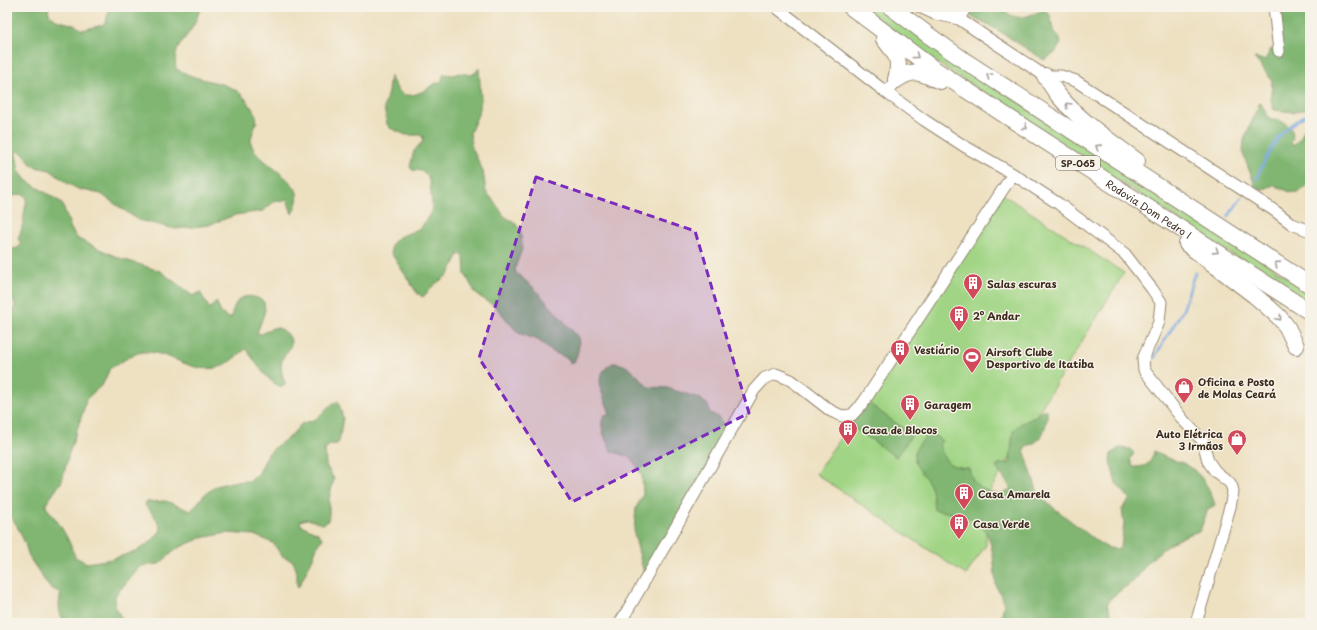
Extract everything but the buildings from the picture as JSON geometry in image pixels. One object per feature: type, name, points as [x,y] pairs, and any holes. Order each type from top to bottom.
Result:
[{"type":"highway","name":"Rodovia Dom Pedro I","points":[[852,7],[931,67],[1310,312]]},
{"type":"highway","name":"SP-065","points":[[891,7],[968,63],[1310,285]]},
{"type":"highway","points":[[866,18],[896,52],[899,62],[892,86]]},
{"type":"highway","points":[[892,86],[904,74],[911,72],[923,73],[985,101]]},
{"type":"highway","points":[[1045,76],[1059,96],[1087,123],[1230,233]]},
{"type":"highway","points":[[1082,166],[1254,295],[1279,317],[1287,327],[1296,346]]},
{"type":"street","points":[[776,7],[892,86],[924,120],[1059,204],[1125,254],[1161,302],[1159,322],[1143,359],[1144,370],[1184,421],[1203,441],[1208,461],[1215,470],[1230,483],[1233,492],[1196,623]]},
{"type":"street","points":[[920,7],[935,14],[959,19],[1045,76],[1061,76],[1076,81],[1275,211],[1292,224],[1310,231]]},
{"type":"street","points":[[951,7],[959,19]]},
{"type":"street","points":[[959,19],[966,7]]},
{"type":"street","points":[[1274,7],[1279,52]]},
{"type":"street","points":[[620,623],[754,390],[765,378],[776,374],[791,380],[831,411],[842,416],[852,415],[863,403],[1013,174]]},
{"type":"highlighted area","points":[[536,177],[695,231],[749,413],[572,502],[479,358]]},
{"type":"green space","points":[[7,7],[48,7],[49,14],[56,20],[75,25],[82,30],[102,25],[106,22],[110,7],[201,7],[196,21],[179,46],[175,62],[176,69],[189,75],[225,85],[238,91],[243,96],[256,116],[256,124],[251,140],[253,148],[257,154],[290,182],[297,193],[296,204],[292,214],[287,199],[282,202],[276,200],[263,211],[235,215],[209,225],[176,229],[138,220],[101,194],[78,189],[67,183],[50,170],[35,167],[30,163],[25,155],[17,150],[16,154],[19,171],[27,181],[62,203],[71,229],[78,239],[119,258],[160,271],[193,296],[200,292],[209,308],[211,308],[216,301],[221,313],[228,318],[231,318],[234,306],[241,298],[248,296],[257,298],[264,302],[265,311],[257,333],[262,334],[272,328],[279,328],[288,334],[291,341],[288,351],[281,363],[283,379],[286,384],[283,387],[277,385],[266,376],[246,349],[227,363],[215,368],[206,369],[157,353],[143,352],[133,355],[110,368],[103,384],[86,399],[62,481],[46,504],[46,507],[63,530],[75,557],[87,563],[112,559],[137,551],[152,541],[161,530],[157,520],[145,505],[146,502],[166,501],[191,511],[204,495],[216,486],[232,482],[250,481],[259,473],[268,454],[275,447],[291,436],[301,424],[316,419],[328,407],[338,401],[343,418],[339,442],[337,444],[329,445],[325,450],[326,465],[334,479],[329,499],[329,518],[327,522],[323,524],[307,519],[300,521],[301,525],[318,533],[323,539],[318,544],[313,558],[298,588],[297,572],[293,561],[282,556],[273,543],[254,535],[227,533],[201,538],[178,548],[159,564],[140,566],[115,596],[115,606],[124,623],[65,623],[59,608],[61,593],[49,587],[29,557],[25,543],[16,524],[7,512],[7,314],[13,312],[15,305],[7,285],[7,250],[18,248],[21,244],[18,238],[23,224],[27,198],[20,194],[7,199]]},
{"type":"green space","points":[[863,7],[882,7],[937,49],[1310,292],[1310,305],[930,58]]},
{"type":"green space","points":[[967,7],[1001,7],[1006,12],[1016,17],[1026,16],[1044,10],[1050,15],[1053,30],[1059,37],[1061,43],[1055,53],[1044,60],[996,29],[973,18],[968,13]]},
{"type":"green space","points":[[1282,7],[1310,7],[1310,108],[1293,112],[1274,110],[1271,101],[1272,80],[1254,58],[1265,60],[1271,49],[1275,50],[1277,48]]},
{"type":"green space","points":[[479,68],[481,100],[479,112],[470,133],[472,148],[483,171],[486,192],[504,216],[515,223],[521,231],[522,249],[515,268],[516,273],[533,287],[578,337],[579,344],[577,356],[574,362],[570,363],[569,359],[551,351],[538,340],[518,333],[496,307],[476,294],[465,274],[464,258],[461,254],[459,254],[449,274],[434,285],[423,297],[417,293],[391,253],[391,245],[399,237],[421,228],[431,212],[432,206],[430,183],[427,175],[422,171],[412,170],[410,167],[414,151],[423,141],[423,137],[420,135],[406,135],[390,128],[387,124],[384,107],[390,76],[399,91],[406,95],[414,95],[434,84],[441,82],[444,74],[453,75],[460,73],[471,75]]},
{"type":"green space","points":[[1260,102],[1269,118],[1284,123],[1291,128],[1293,137],[1291,143],[1293,145],[1302,136],[1310,118],[1310,185],[1298,193],[1290,192],[1274,185],[1261,190],[1256,188],[1243,154],[1244,140]]},
{"type":"green space","name":"Airsoft Clube Desportivo de Itatiba","points":[[1002,194],[1124,273],[986,497],[986,545],[966,575],[816,474]]},
{"type":"green space","points":[[613,363],[624,365],[648,387],[667,388],[699,398],[708,405],[710,413],[721,420],[729,431],[679,535],[645,578],[634,533],[636,508],[643,495],[642,476],[632,458],[611,451],[602,428],[602,419],[604,415],[609,415],[610,413],[602,392],[600,382],[601,376],[605,369]]},
{"type":"green space","points":[[867,402],[912,435],[896,457],[850,425]]},
{"type":"green space","points":[[1042,410],[1047,410],[1044,431],[1037,441],[1024,450],[1038,493],[1045,501],[1099,543],[1108,548],[1118,549],[1121,546],[1124,524],[1122,509],[1130,499],[1116,483],[1110,461],[1111,454],[1119,448],[1130,449],[1134,453],[1130,459],[1133,467],[1145,466],[1151,459],[1154,451],[1189,466],[1204,481],[1213,499],[1215,505],[1208,509],[1200,531],[1185,536],[1170,544],[1151,559],[1135,580],[1110,600],[1107,604],[1113,619],[1118,623],[999,623],[1004,605],[1003,599],[996,585],[992,550],[986,532],[975,520],[960,515],[934,510],[931,488],[915,462],[916,449],[928,431],[942,441],[939,445],[946,460],[952,465],[969,468],[973,480],[980,487],[995,493],[1010,490],[1010,487],[996,467],[998,464],[1010,463],[1013,431],[1020,424],[1035,417]]},
{"type":"waterway","points":[[1256,180],[1265,160],[1281,134],[1297,120],[1306,115],[1310,116]]},
{"type":"waterway","points":[[1228,217],[1242,197]]},
{"type":"waterway","points":[[1154,358],[1183,310],[1195,272]]},
{"type":"place","name":"Salas escuras","points":[[973,300]]},
{"type":"place","name":"2º Andar","points":[[959,332]]},
{"type":"place","name":"Vestiário","points":[[900,366]]},
{"type":"place","name":"Airsoft Clube Desportivo de Itatiba","points":[[972,374]]},
{"type":"place","name":"Oficina e Posto de Molas Ceará","points":[[1184,404]]},
{"type":"place","name":"Garagem","points":[[910,421]]},
{"type":"place","name":"Casa de Blocos","points":[[848,446]]},
{"type":"place","name":"Auto Elétrica 3 Irmãos","points":[[1237,456]]},
{"type":"place","name":"Casa Amarela","points":[[964,510]]},
{"type":"place","name":"Casa Verde","points":[[959,540]]}]
